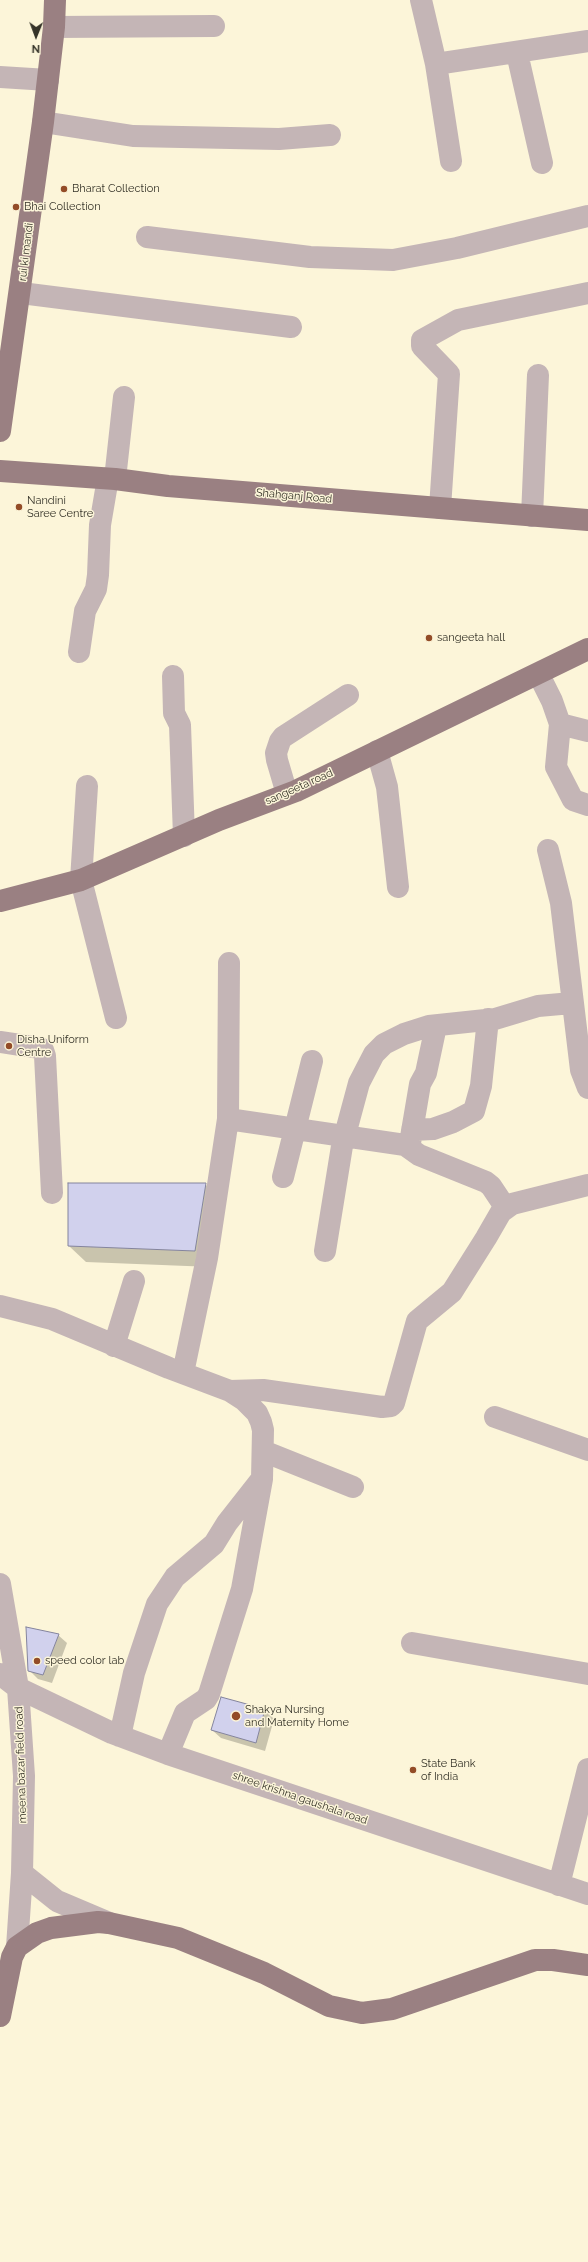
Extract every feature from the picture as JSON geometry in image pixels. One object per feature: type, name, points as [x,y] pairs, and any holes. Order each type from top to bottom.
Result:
[{"type":"main road","name":"rui ki mandi","points":[[0,431],[21,293],[43,122],[54,27],[55,0]]},
{"type":"main road","name":"Shahganj Road","points":[[0,471],[112,478],[168,486],[588,520]]},
{"type":"main road","name":"sangeeta road","points":[[0,901],[82,880],[219,820],[286,794],[539,675],[588,650]]},
{"type":"main road","points":[[0,2016],[4,1981],[17,1947],[37,1933],[51,1928],[109,1923],[178,1938],[264,1973],[329,2006],[362,2013],[392,2009],[535,1960],[552,1960],[588,1966]]},
{"type":"street","points":[[421,0],[436,64],[451,161]]},
{"type":"street","points":[[54,27],[214,26]]},
{"type":"street","points":[[436,64],[517,53],[588,41]]},
{"type":"street","points":[[517,53],[542,163]]},
{"type":"street","points":[[0,77],[48,80]]},
{"type":"street","points":[[43,122],[133,136],[279,139],[330,135]]},
{"type":"street","points":[[147,237],[310,257],[393,260],[457,248],[588,216]]},
{"type":"street","points":[[21,293],[291,327]]},
{"type":"street","points":[[440,508],[449,374],[422,346],[422,340],[458,320],[588,293]]},
{"type":"street","points":[[532,516],[538,375]]},
{"type":"street","points":[[80,652],[85,611],[96,589],[100,525],[112,478],[124,397]]},
{"type":"street","points":[[539,675],[552,702],[560,724],[555,761],[558,772],[573,800],[588,805]]},
{"type":"street","points":[[173,676],[173,710],[174,716],[180,725],[184,836]]},
{"type":"street","points":[[286,794],[276,753],[283,736],[348,695]]},
{"type":"street","points":[[560,724],[588,731]]},
{"type":"street","points":[[377,751],[387,787],[398,887]]},
{"type":"street","points":[[87,786],[82,880],[116,1018]]},
{"type":"street","points":[[548,850],[561,903],[581,1070],[588,1088]]},
{"type":"street","points":[[183,1373],[207,1258],[228,1119],[229,963]]},
{"type":"street","points":[[325,1252],[346,1135],[359,1083],[374,1054],[384,1044],[404,1034],[436,1026],[488,1019],[538,1006],[572,1003]]},
{"type":"street","points":[[228,1119],[346,1135],[411,1138],[453,1122],[474,1111],[480,1086],[488,1019]]},
{"type":"street","points":[[436,1026],[426,1073],[420,1084],[411,1138],[419,1155],[486,1182],[491,1186],[505,1207]]},
{"type":"street","points":[[0,1042],[40,1048],[43,1050],[52,1193]]},
{"type":"street","points":[[283,1177],[312,1061]]},
{"type":"street","points":[[230,1391],[263,1390],[382,1407],[391,1406],[394,1402],[417,1320],[452,1292],[505,1207],[588,1184]]},
{"type":"street","points":[[114,1346],[134,1280]]},
{"type":"street","points":[[0,1306],[52,1319],[114,1346],[230,1391],[244,1400],[257,1413],[263,1430],[262,1479],[242,1589],[209,1694],[206,1699],[185,1713],[168,1754]]},
{"type":"street","points":[[495,1417],[588,1450]]},
{"type":"street","points":[[263,1451],[353,1487]]},
{"type":"street","points":[[120,1736],[134,1673],[157,1604],[175,1577],[214,1544],[226,1524],[262,1479]]},
{"type":"street","name":"meena bazar field road","points":[[0,1584],[18,1688],[24,1776],[22,1872],[17,1947]]},
{"type":"street","points":[[412,1643],[588,1674]]},
{"type":"street","name":"shree krishna gaushala road","points":[[0,1674],[18,1688],[120,1736],[168,1754],[588,1894]]},
{"type":"street","points":[[559,1885],[588,1769]]},
{"type":"street","points":[[22,1872],[57,1901],[109,1923]]},
{"type":"building","points":[[68,1183],[206,1183],[195,1251],[68,1246]]},
{"type":"building","name":"speed color lab","points":[[26,1627],[59,1634],[43,1675],[28,1671]]},
{"type":"building","points":[[221,1697],[265,1709],[256,1743],[211,1730]]},
{"type":"place","name":"Bharat Collection","points":[[64,189]]},
{"type":"place","name":"Bhai Collection","points":[[16,207]]},
{"type":"place","name":"Nandini Saree Centre","points":[[19,507]]},
{"type":"place","name":"sangeeta hall","points":[[429,638]]},
{"type":"place","name":"Disha Uniform Centre","points":[[9,1046]]},
{"type":"place","name":"speed color lab","points":[[37,1661]]},
{"type":"place","name":"Shakya Nursing and Maternity Home","points":[[236,1716]]},
{"type":"place","name":"State Bank of India","points":[[413,1770]]}]
